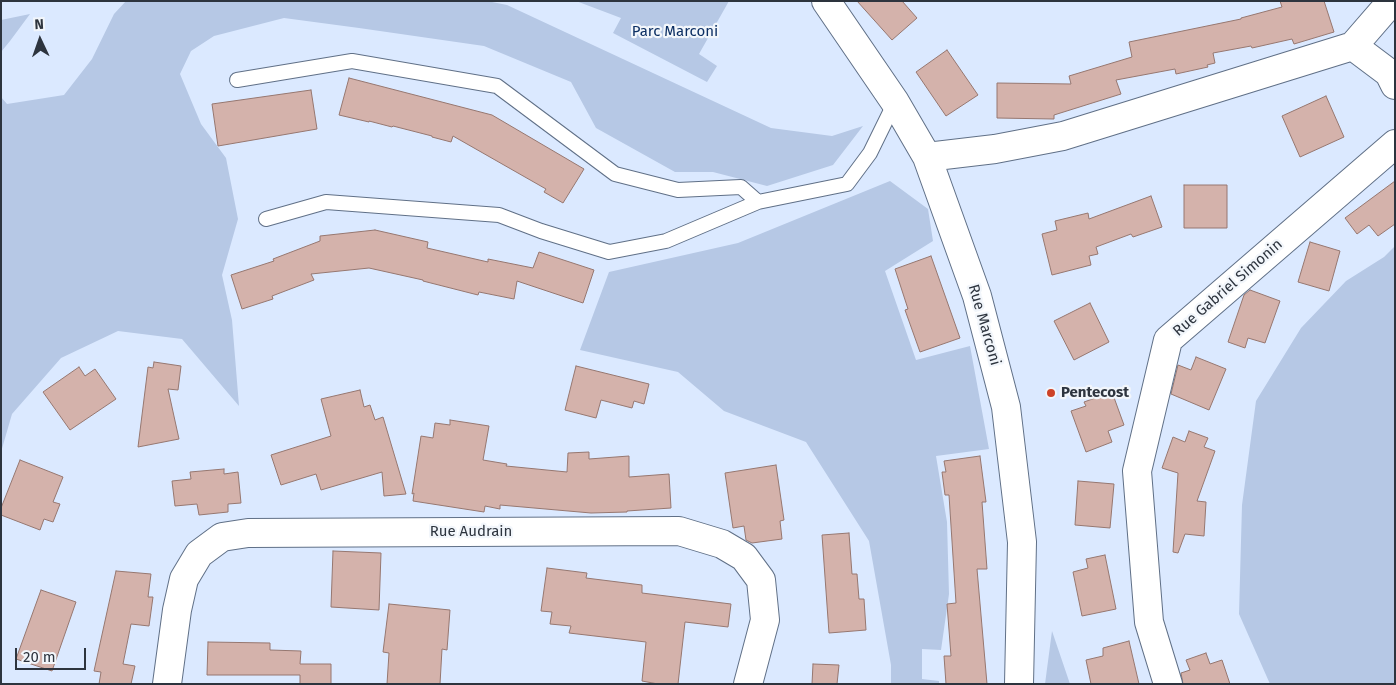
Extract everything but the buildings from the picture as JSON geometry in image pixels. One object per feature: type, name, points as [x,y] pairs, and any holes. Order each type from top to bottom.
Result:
[{"type":"street","name":"Rue Marconi","points":[[826,1],[895,102],[927,156],[977,296],[1006,407],[1022,542],[1019,684]]},
{"type":"street","points":[[927,156],[995,149],[1062,136],[1353,46],[1392,1]]},
{"type":"street","points":[[1353,46],[1389,73],[1395,84]]},
{"type":"street","name":"Rue Gabriel Simonin","points":[[1168,684],[1149,622],[1137,471],[1168,340],[1395,144]]},
{"type":"street","name":"Rue Audrain","points":[[167,684],[177,610],[184,580],[199,554],[222,537],[248,533],[670,531],[679,531],[722,544],[744,557],[761,580],[765,620],[748,684]]},
{"type":"lane","points":[[237,80],[352,61],[497,86],[615,174],[678,190],[741,187],[758,202]]},
{"type":"lane","points":[[266,219],[326,202],[499,214],[541,231],[609,252],[666,241],[758,202],[847,184],[870,153],[895,102]]},
{"type":"green space","points":[[126,1],[487,1],[507,5],[771,128],[832,136],[863,126],[833,165],[767,186],[713,172],[675,172],[596,128],[571,82],[484,46],[284,18],[214,36],[191,51],[180,74],[201,124],[226,158],[238,219],[222,275],[232,320],[239,406],[182,339],[118,331],[61,358],[12,414],[1,452],[1,97],[7,104],[64,95],[92,59],[114,14]]},
{"type":"green space","name":"Parc Marconi","points":[[576,1],[729,1],[699,54],[717,66],[707,82],[613,33],[621,18]]},
{"type":"green space","points":[[30,14],[10,41],[1,52],[1,20]]},
{"type":"green space","points":[[890,181],[928,209],[933,241],[885,271],[916,360],[970,346],[989,449],[936,456],[947,522],[949,594],[941,650],[922,649],[922,679],[939,681],[939,684],[891,684],[891,665],[869,541],[806,442],[724,411],[678,372],[580,350],[609,272],[738,243]]},
{"type":"green space","points":[[1395,246],[1395,684],[1270,684],[1239,614],[1242,505],[1256,401],[1301,328],[1346,281],[1384,257]]},
{"type":"green space","points":[[1052,631],[1070,684],[1045,684]]},
{"type":"place","name":"Pentecost","points":[[1051,393]]}]
